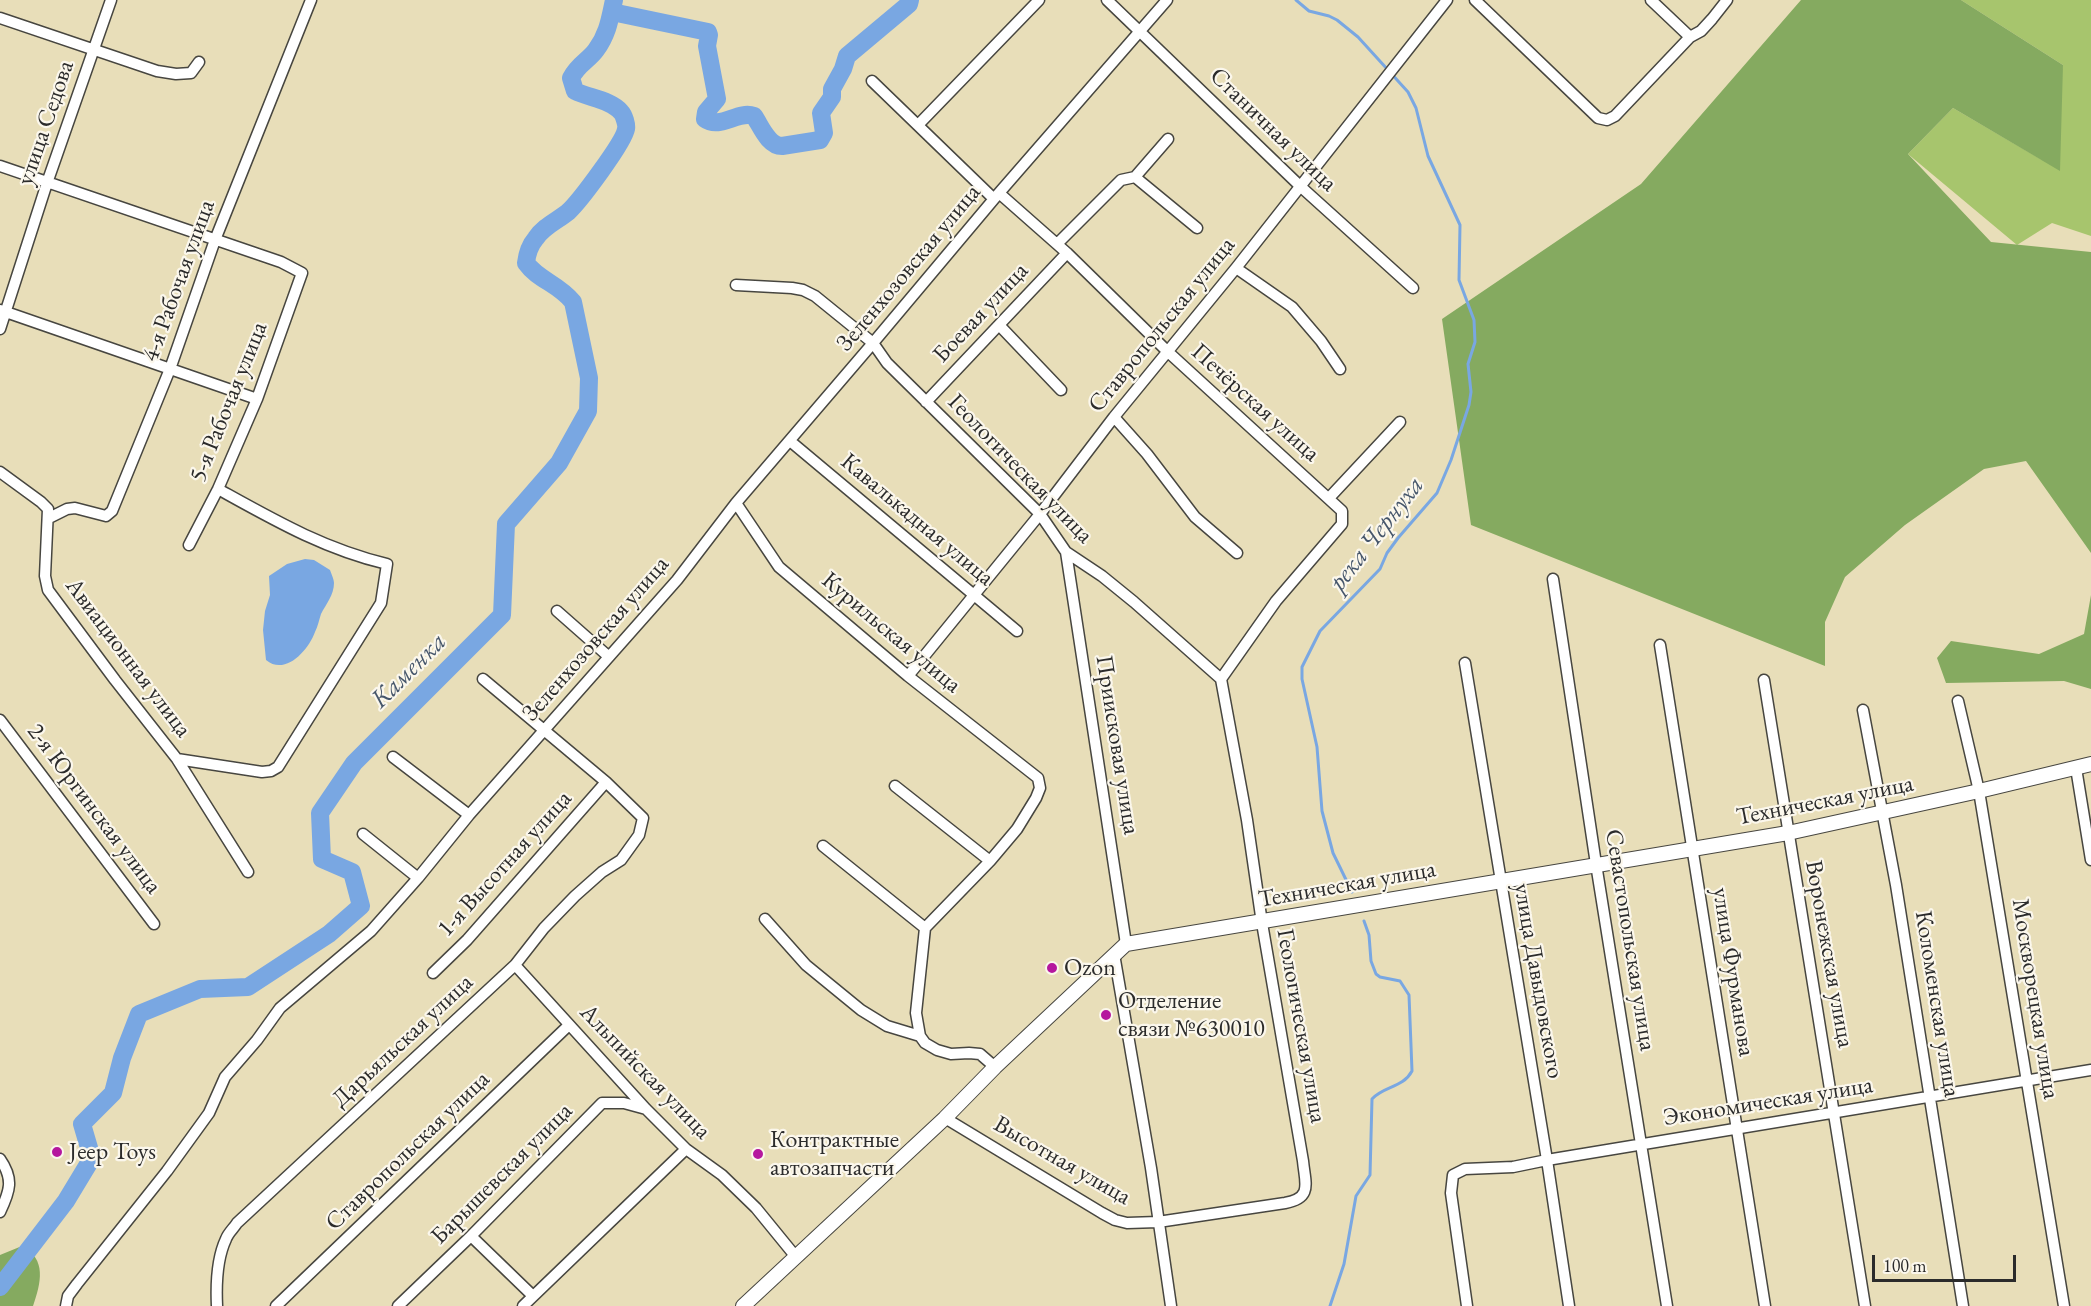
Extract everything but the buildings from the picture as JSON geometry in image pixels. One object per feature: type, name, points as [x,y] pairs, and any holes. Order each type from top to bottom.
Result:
[{"type":"street","name":"улица Седова","points":[[0,329],[3,311],[111,0]]},
{"type":"street","name":"4-я Рабочая улица","points":[[49,518],[67,509],[75,508],[106,516],[112,511],[170,369],[215,240],[311,0]]},
{"type":"street","points":[[918,125],[1039,0]]},
{"type":"street","name":"Станичная улица","points":[[1107,0],[1300,186],[1413,288]]},
{"type":"street","name":"Зеленхозовская улица","points":[[66,1306],[68,1296],[76,1284],[167,1171],[209,1113],[225,1077],[257,1040],[280,1008],[371,931],[418,878],[469,815],[677,580],[736,503],[996,196],[1167,0]]},
{"type":"street","name":"Ставропольская улица","points":[[908,676],[1040,514],[1114,417],[1236,268],[1447,0]]},
{"type":"street","points":[[1475,0],[1598,118],[1607,120],[1615,116],[1690,37],[1701,31],[1727,0]]},
{"type":"street","points":[[1651,0],[1690,37]]},
{"type":"street","points":[[0,18],[157,71],[176,74],[191,73],[199,62]]},
{"type":"street","name":"Печёрская улица","points":[[872,81],[996,196],[1067,253],[1167,351],[1342,511],[1342,524],[1276,601],[1221,679]]},
{"type":"street","points":[[1057,244],[1121,180],[1135,177],[1168,139]]},
{"type":"street","points":[[0,166],[215,240]]},
{"type":"street","points":[[1135,177],[1197,228]]},
{"type":"street","name":"5-я Рабочая улица","points":[[189,545],[218,489],[257,399],[302,273],[281,262],[215,240]]},
{"type":"street","name":"Боевая улица","points":[[926,402],[1067,253]]},
{"type":"street","points":[[1236,268],[1292,307],[1321,341],[1340,369]]},
{"type":"street","name":"Геологическая улица","points":[[736,285],[803,290],[815,296],[873,343],[887,363],[1040,514],[1066,552],[1126,595],[1221,679],[1247,820],[1262,923],[1303,1161],[1305,1190],[1303,1196]]},
{"type":"street","points":[[3,311],[257,399]]},
{"type":"street","points":[[999,325],[1061,390]]},
{"type":"street","points":[[1114,417],[1147,454],[1195,517],[1237,553]]},
{"type":"street","points":[[1329,498],[1400,422]]},
{"type":"street","name":"Кавалькадная улица","points":[[790,441],[1017,631]]},
{"type":"street","points":[[0,472],[41,502],[48,509],[49,518]]},
{"type":"street","points":[[177,759],[262,772],[278,767],[381,603],[387,564],[358,557],[295,532],[218,489]]},
{"type":"street","name":"Курильская улица","points":[[736,503],[779,567],[908,676],[1038,778],[1040,788],[1036,798],[1017,829],[990,861]]},
{"type":"street","name":"Авиационная улица","points":[[49,518],[45,576],[48,590],[108,672],[177,759],[249,872]]},
{"type":"street","name":"Приисковая улица","points":[[1066,552],[1126,944]]},
{"type":"street","name":"Севастопольская улица","points":[[1553,579],[1667,1306]]},
{"type":"street","points":[[557,611],[608,656]]},
{"type":"street","name":"улица Фурманова","points":[[1660,645],[1765,1306]]},
{"type":"street","name":"улица Давыдовского","points":[[1465,663],[1569,1306]]},
{"type":"street","points":[[483,678],[606,782]]},
{"type":"street","name":"Воронежская улица","points":[[1764,680],[1865,1306]]},
{"type":"street","name":"Москворецкая улица","points":[[1958,701],[1979,791],[2064,1306]]},
{"type":"street","name":"Коломенская улица","points":[[1863,710],[1883,813],[1931,1097],[1963,1306]]},
{"type":"street","name":"2-я Юргинская улица","points":[[0,720],[154,924]]},
{"type":"street","points":[[393,757],[469,815]]},
{"type":"street","name":"Техническая улица","points":[[1126,944],[1788,833],[2091,764]]},
{"type":"street","points":[[2076,768],[2091,860]]},
{"type":"street","name":"Дарьяльская улица","points":[[217,1306],[216,1288],[222,1253],[226,1238],[237,1223],[515,965],[544,928],[575,896],[602,872],[621,860],[639,835],[643,818],[606,782]]},
{"type":"street","name":"1-я Высотная улица","points":[[433,973],[468,940],[606,782]]},
{"type":"street","points":[[895,786],[990,861],[925,928],[916,1013],[920,1036],[925,1043],[951,1054],[980,1054],[996,1067]]},
{"type":"street","points":[[363,834],[418,878]]},
{"type":"street","points":[[823,846],[925,928]]},
{"type":"street","points":[[765,919],[806,964],[861,1010],[887,1026],[920,1036]]},
{"type":"street","points":[[743,1306],[945,1118],[1126,944]]},
{"type":"street","points":[[1114,954],[1151,1168],[1171,1306]]},
{"type":"street","name":"Альпийская улица","points":[[515,965],[646,1109],[686,1149],[722,1175],[756,1208],[796,1257]]},
{"type":"street","name":"Ставропольская улица","points":[[276,1306],[569,1025]]},
{"type":"street","name":"Экономическая улица","points":[[1467,1306],[1451,1193],[1453,1175],[1465,1169],[1513,1167],[2091,1070]]},
{"type":"street","name":"Барышевская улица","points":[[398,1306],[603,1103],[624,1104],[646,1109]]},
{"type":"street","name":"Высотная улица","points":[[945,1118],[1115,1220],[1127,1223],[1158,1222],[1297,1201],[1303,1196]]},
{"type":"street","points":[[523,1306],[686,1149]]},
{"type":"street","points":[[0,1159],[7,1168],[10,1190],[0,1212]]},
{"type":"street","points":[[471,1236],[533,1296]]},
{"type":"green space","points":[[1801,0],[1961,0],[2063,65],[2060,171],[1953,108],[1908,154],[1991,242],[2091,252],[2091,553],[2026,461],[1984,469],[1905,525],[1845,577],[1825,622],[1825,666],[1471,525],[1442,319],[1641,184]]},
{"type":"green space","points":[[1961,0],[2091,0],[2091,236],[2052,223],[2017,245],[1908,154],[1953,108],[2042,160],[2063,65]]},
{"type":"green space","points":[[2091,595],[2091,689],[2064,681],[1946,683],[1937,658],[1951,641],[2039,654],[2084,634]]},
{"type":"green space","points":[[22,1246],[30,1251],[39,1265],[40,1280],[33,1306],[0,1306],[0,1255]]},
{"type":"water","points":[[305,559],[314,560],[330,570],[334,581],[333,592],[307,647],[288,663],[273,664],[266,660],[263,630],[270,595],[269,576],[287,564]]},
{"type":"waterway","name":"Каменка","points":[[0,1287],[66,1201],[92,1158],[82,1124],[113,1093],[122,1058],[139,1014],[200,989],[248,987],[329,934],[361,906],[352,872],[322,859],[320,813],[354,763],[502,615],[506,524],[559,463],[588,411],[589,378],[573,302],[536,274],[526,263],[534,241],[543,230],[568,212],[582,196],[610,158],[626,129],[623,115],[617,108],[575,91],[571,78],[600,44],[608,26],[614,0]]},
{"type":"waterway","points":[[612,12],[708,32],[707,46],[717,99],[706,112],[705,119],[717,122],[742,115],[754,116],[769,139],[782,146],[820,140],[824,133],[821,113],[832,97],[832,89],[847,56],[909,4],[910,0]]},
{"type":"waterway","name":"река Чернуха","points":[[1296,0],[1309,11],[1337,20],[1358,37],[1408,92],[1416,108],[1428,156],[1460,225],[1459,280],[1474,320],[1475,342],[1468,364],[1471,392],[1469,405],[1451,460],[1437,493],[1398,538],[1387,553],[1380,569],[1320,631],[1302,667],[1302,679],[1317,747],[1322,811],[1333,853],[1352,892]]},
{"type":"waterway","name":"река Чернуха","points":[[1330,1306],[1344,1264],[1356,1196],[1370,1175],[1372,1099],[1404,1081],[1412,1071],[1409,995],[1400,981],[1376,974],[1371,961],[1369,935],[1364,921]]},
{"type":"place","name":"Ozon","points":[[1052,968]]},
{"type":"place","name":"Отделение связи №630010","points":[[1106,1015]]},
{"type":"place","name":"Jeep Toys","points":[[57,1152]]},
{"type":"place","name":"Контрактные автозапчасти","points":[[758,1154]]}]
